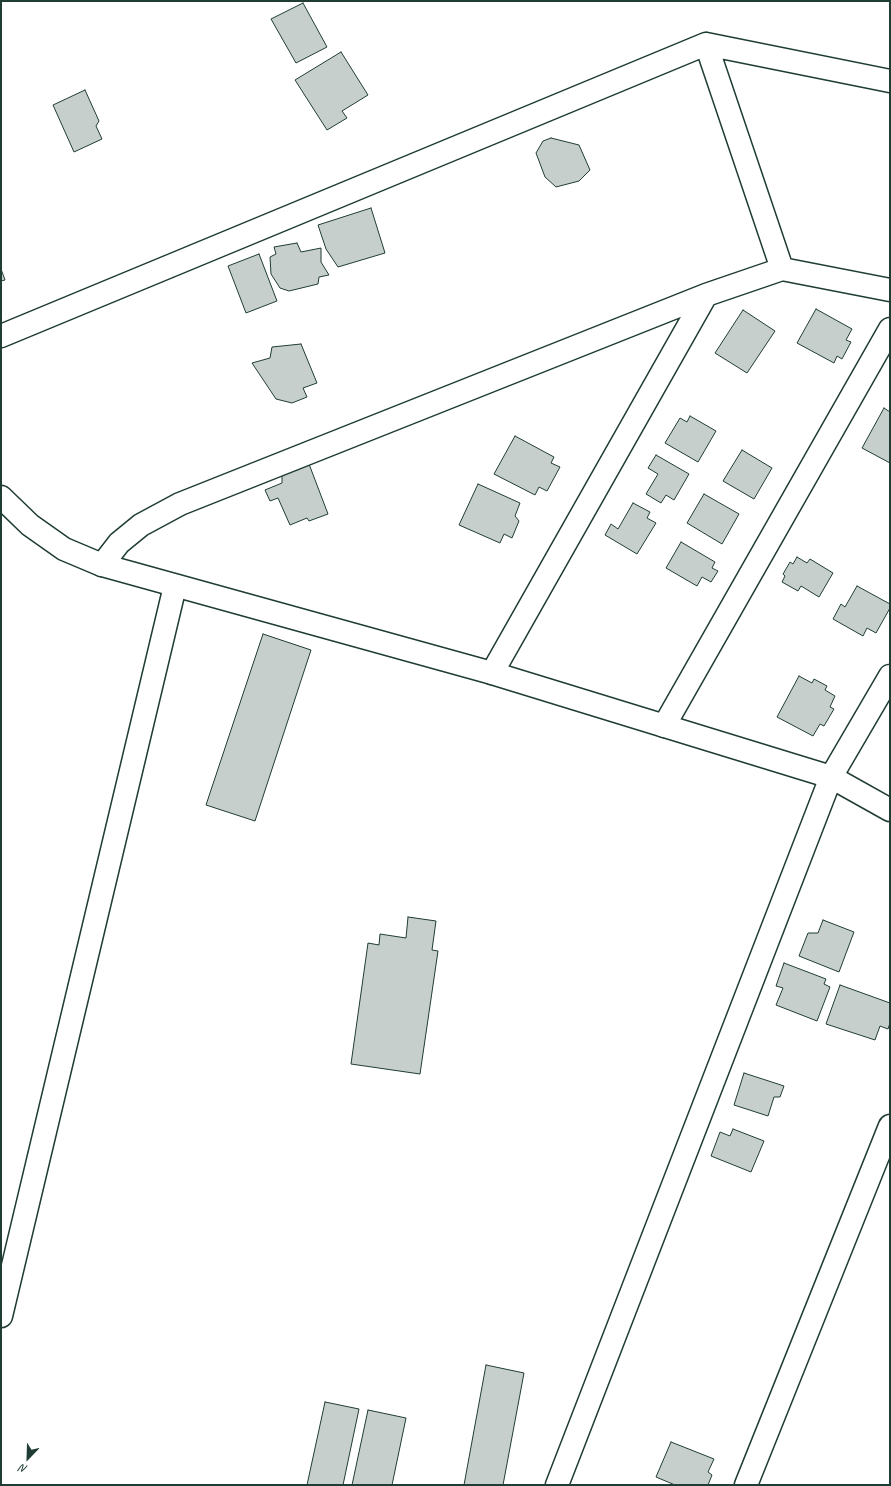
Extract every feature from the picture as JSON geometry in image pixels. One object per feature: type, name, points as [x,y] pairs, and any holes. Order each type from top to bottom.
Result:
[{"type":"street","points":[[1,336],[706,44],[890,81]]},
{"type":"street","points":[[706,44],[782,269]]},
{"type":"street","points":[[102,565],[119,543],[141,525],[180,504],[706,295],[782,269],[890,290]]},
{"type":"street","points":[[492,673],[706,295]]},
{"type":"street","points":[[664,726],[890,329]]},
{"type":"street","points":[[1,497],[30,525],[64,549],[102,565],[492,673],[830,777],[890,810]]},
{"type":"street","points":[[1,1316],[175,586]]},
{"type":"street","points":[[557,1485],[830,777],[890,676]]},
{"type":"street","points":[[746,1485],[890,1126]]},
{"type":"building","points":[[303,3],[327,47],[296,63],[271,19]]},
{"type":"building","points":[[341,52],[368,95],[342,111],[347,118],[327,130],[295,80]]},
{"type":"building","points":[[85,90],[99,121],[96,126],[102,139],[74,152],[53,105]]},
{"type":"building","points":[[551,138],[579,145],[590,170],[579,181],[556,187],[545,177],[536,153],[543,141]]},
{"type":"building","points":[[371,208],[385,253],[338,267],[326,249],[318,225]]},
{"type":"building","points":[[297,243],[301,252],[321,248],[321,262],[329,275],[319,277],[318,284],[289,291],[280,288],[271,274],[270,257],[276,254],[274,247]]},
{"type":"building","points":[[259,254],[277,301],[246,313],[228,266]]},
{"type":"building","points":[[1,269],[5,280],[1,281]]},
{"type":"building","points":[[816,309],[852,329],[846,340],[851,342],[842,359],[837,356],[834,363],[797,343]]},
{"type":"building","points":[[743,310],[775,331],[747,373],[715,353]]},
{"type":"building","points":[[301,344],[317,383],[303,388],[307,397],[292,403],[276,399],[252,363],[270,358],[272,347]]},
{"type":"building","points":[[884,408],[890,412],[890,463],[862,448]]},
{"type":"building","points":[[690,416],[716,431],[698,462],[665,443],[680,418],[687,422]]},
{"type":"building","points":[[515,436],[554,457],[551,463],[560,467],[547,491],[539,487],[535,495],[494,474]]},
{"type":"building","points":[[742,450],[772,468],[754,499],[723,481]]},
{"type":"building","points":[[656,455],[689,474],[674,500],[666,495],[661,503],[646,494],[658,474],[648,468]]},
{"type":"building","points":[[309,464],[328,514],[309,521],[307,518],[290,525],[278,498],[270,501],[265,490],[282,483],[282,474]]},
{"type":"building","points":[[478,484],[520,503],[515,516],[519,521],[512,538],[504,534],[500,543],[459,525]]},
{"type":"building","points":[[704,494],[739,514],[722,544],[687,523]]},
{"type":"building","points":[[633,503],[650,512],[647,518],[656,523],[637,554],[605,535],[611,524],[618,529]]},
{"type":"building","points":[[681,542],[715,562],[712,568],[718,571],[711,582],[702,577],[697,586],[666,568]]},
{"type":"building","points":[[797,557],[807,563],[810,559],[833,573],[819,597],[801,586],[798,591],[782,582],[785,576],[783,574],[790,562],[793,564]]},
{"type":"building","points":[[857,586],[890,604],[890,608],[876,633],[867,628],[863,636],[833,619],[841,604],[845,607]]},
{"type":"building","points":[[263,634],[311,650],[255,821],[206,805]]},
{"type":"building","points":[[799,676],[812,683],[814,679],[827,686],[825,690],[835,696],[830,707],[834,709],[824,726],[820,724],[813,736],[777,717]]},
{"type":"building","points":[[408,917],[436,921],[432,950],[438,951],[420,1074],[351,1064],[368,943],[379,945],[380,934],[406,938]]},
{"type":"building","points":[[823,920],[854,932],[839,972],[799,956],[808,933],[818,933]]},
{"type":"building","points":[[784,963],[826,979],[824,984],[830,987],[817,1021],[776,1005],[783,988],[776,986]]},
{"type":"building","points":[[840,985],[890,1003],[890,1023],[888,1029],[880,1026],[875,1040],[826,1024]]},
{"type":"building","points":[[744,1073],[784,1086],[780,1097],[774,1097],[768,1116],[734,1105]]},
{"type":"building","points":[[733,1129],[764,1141],[751,1172],[711,1156],[720,1132],[730,1136]]},
{"type":"building","points":[[486,1365],[524,1373],[503,1485],[464,1485]]},
{"type":"building","points":[[325,1402],[359,1409],[343,1485],[307,1485]]},
{"type":"building","points":[[368,1410],[406,1418],[392,1485],[352,1485]]},
{"type":"building","points":[[671,1442],[714,1459],[708,1472],[712,1475],[708,1485],[675,1485],[656,1477]]}]
